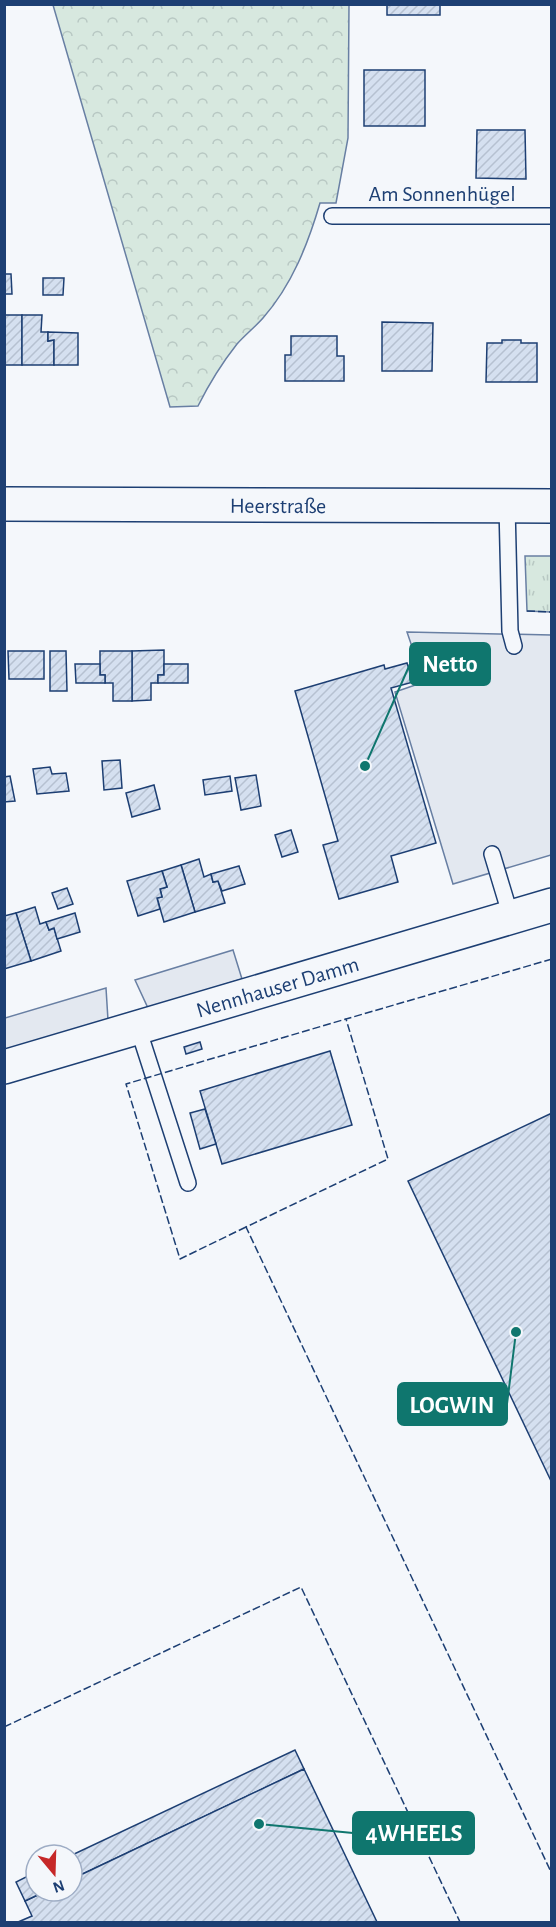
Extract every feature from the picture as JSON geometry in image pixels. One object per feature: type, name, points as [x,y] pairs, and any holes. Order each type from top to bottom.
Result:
[{"type":"main road","name":"Heerstraße","points":[[4,504],[552,506]]},
{"type":"main road","name":"Nennhauser Damm","points":[[4,1067],[552,905]]},
{"type":"lane","name":"Am Sonnenhügel","points":[[332,216],[552,216]]},
{"type":"lane","points":[[507,506],[510,631],[514,646]]},
{"type":"lane","points":[[492,855],[511,917]]},
{"type":"lane","points":[[138,1028],[188,1183]]},
{"type":"green space","points":[[53,5],[349,5],[348,138],[336,203],[320,203],[310,234],[291,278],[263,318],[231,351],[198,406],[170,407]]},
{"type":"green space","points":[[525,556],[551,556],[551,612],[527,611]]},
{"type":"shaded area","points":[[407,632],[551,635],[551,855],[453,884],[395,692],[424,682]]},
{"type":"shaded area","points":[[233,950],[242,979],[148,1008],[135,980]]},
{"type":"shaded area","points":[[106,988],[108,1020],[5,1050],[5,1018]]},
{"type":"building","points":[[387,4],[440,4],[440,15],[387,15]]},
{"type":"building","points":[[364,70],[425,70],[425,126],[364,126]]},
{"type":"building","points":[[477,130],[525,130],[526,179],[476,178]]},
{"type":"building","points":[[4,274],[11,274],[12,294],[4,294]]},
{"type":"building","points":[[43,278],[64,278],[63,295],[43,295]]},
{"type":"building","points":[[4,315],[22,315],[22,365],[4,365]]},
{"type":"building","points":[[22,315],[42,315],[41,332],[48,332],[48,341],[54,340],[54,365],[22,365]]},
{"type":"building","points":[[382,322],[433,323],[432,371],[382,371]]},
{"type":"building","points":[[48,332],[78,333],[78,365],[54,365],[54,340],[48,341]]},
{"type":"building","points":[[291,336],[337,336],[337,356],[344,356],[344,381],[285,381],[285,355],[291,355]]},
{"type":"building","points":[[502,340],[537,343],[537,382],[486,382],[487,343],[502,343]]},
{"type":"building","points":[[164,650],[164,675],[158,675],[158,683],[151,683],[151,700],[132,701],[132,651]]},
{"type":"building","points":[[8,651],[44,651],[44,679],[9,679]]},
{"type":"building","points":[[50,651],[66,651],[67,691],[50,691]]},
{"type":"building","points":[[100,651],[132,651],[132,701],[113,701],[113,683],[105,683],[105,675],[100,675]]},
{"type":"building","points":[[407,663],[413,682],[391,688],[436,843],[391,856],[398,882],[339,899],[323,845],[338,841],[295,691],[384,665],[385,669]]},
{"type":"building","points":[[75,664],[100,664],[100,675],[105,675],[105,683],[76,683]]},
{"type":"building","points":[[164,664],[188,664],[188,683],[158,683],[158,675],[164,675]]},
{"type":"building","points":[[120,760],[122,788],[104,790],[102,761]]},
{"type":"building","points":[[50,767],[52,774],[66,773],[69,791],[37,794],[33,769]]},
{"type":"building","points":[[256,775],[261,806],[241,810],[235,778]]},
{"type":"building","points":[[10,776],[15,801],[4,802],[4,777]]},
{"type":"building","points":[[230,776],[232,791],[205,795],[203,780]]},
{"type":"building","points":[[154,785],[160,809],[132,817],[126,793]]},
{"type":"building","points":[[291,830],[298,852],[282,857],[275,835]]},
{"type":"building","points":[[199,859],[204,877],[211,874],[213,882],[218,881],[225,903],[195,912],[181,865]]},
{"type":"building","points":[[181,865],[195,912],[164,922],[157,898],[162,897],[160,889],[167,887],[162,871]]},
{"type":"building","points":[[239,866],[245,884],[222,891],[218,881],[213,882],[211,874]]},
{"type":"building","points":[[162,871],[167,887],[160,889],[162,897],[157,898],[160,909],[138,916],[127,881]]},
{"type":"building","points":[[67,888],[73,904],[58,909],[52,893]]},
{"type":"building","points":[[35,907],[40,924],[46,922],[49,930],[54,928],[61,951],[31,961],[16,913]]},
{"type":"building","points":[[16,913],[31,961],[4,969],[4,916]]},
{"type":"building","points":[[75,913],[80,932],[57,939],[54,928],[49,930],[46,922]]},
{"type":"building","points":[[200,1042],[202,1049],[186,1054],[184,1047]]},
{"type":"building","points":[[330,1051],[352,1125],[222,1164],[200,1091]]},
{"type":"building","points":[[205,1109],[216,1144],[200,1149],[190,1113]]},
{"type":"building","points":[[552,1113],[552,1483],[408,1181]]},
{"type":"building","points":[[295,1750],[304,1769],[84,1873],[84,1849]]},
{"type":"building","points":[[304,1769],[377,1922],[18,1922],[32,1916],[26,1903],[84,1903],[84,1873]]},
{"type":"building","points":[[24,1878],[24,1899],[16,1882]]},
{"type":"fence","points":[[527,611],[552,612]]},
{"type":"fence","points":[[552,959],[346,1019],[388,1159],[246,1227],[552,1874]]},
{"type":"fence","points":[[246,1227],[180,1259],[126,1084],[346,1019]]},
{"type":"fence","points":[[4,1727],[301,1587],[460,1922]]},
{"type":"place","name":"Netto","points":[[365,766]]},
{"type":"place","name":"LOGWIN","points":[[516,1332]]},
{"type":"place","name":"4WHEELS","points":[[259,1824]]}]
